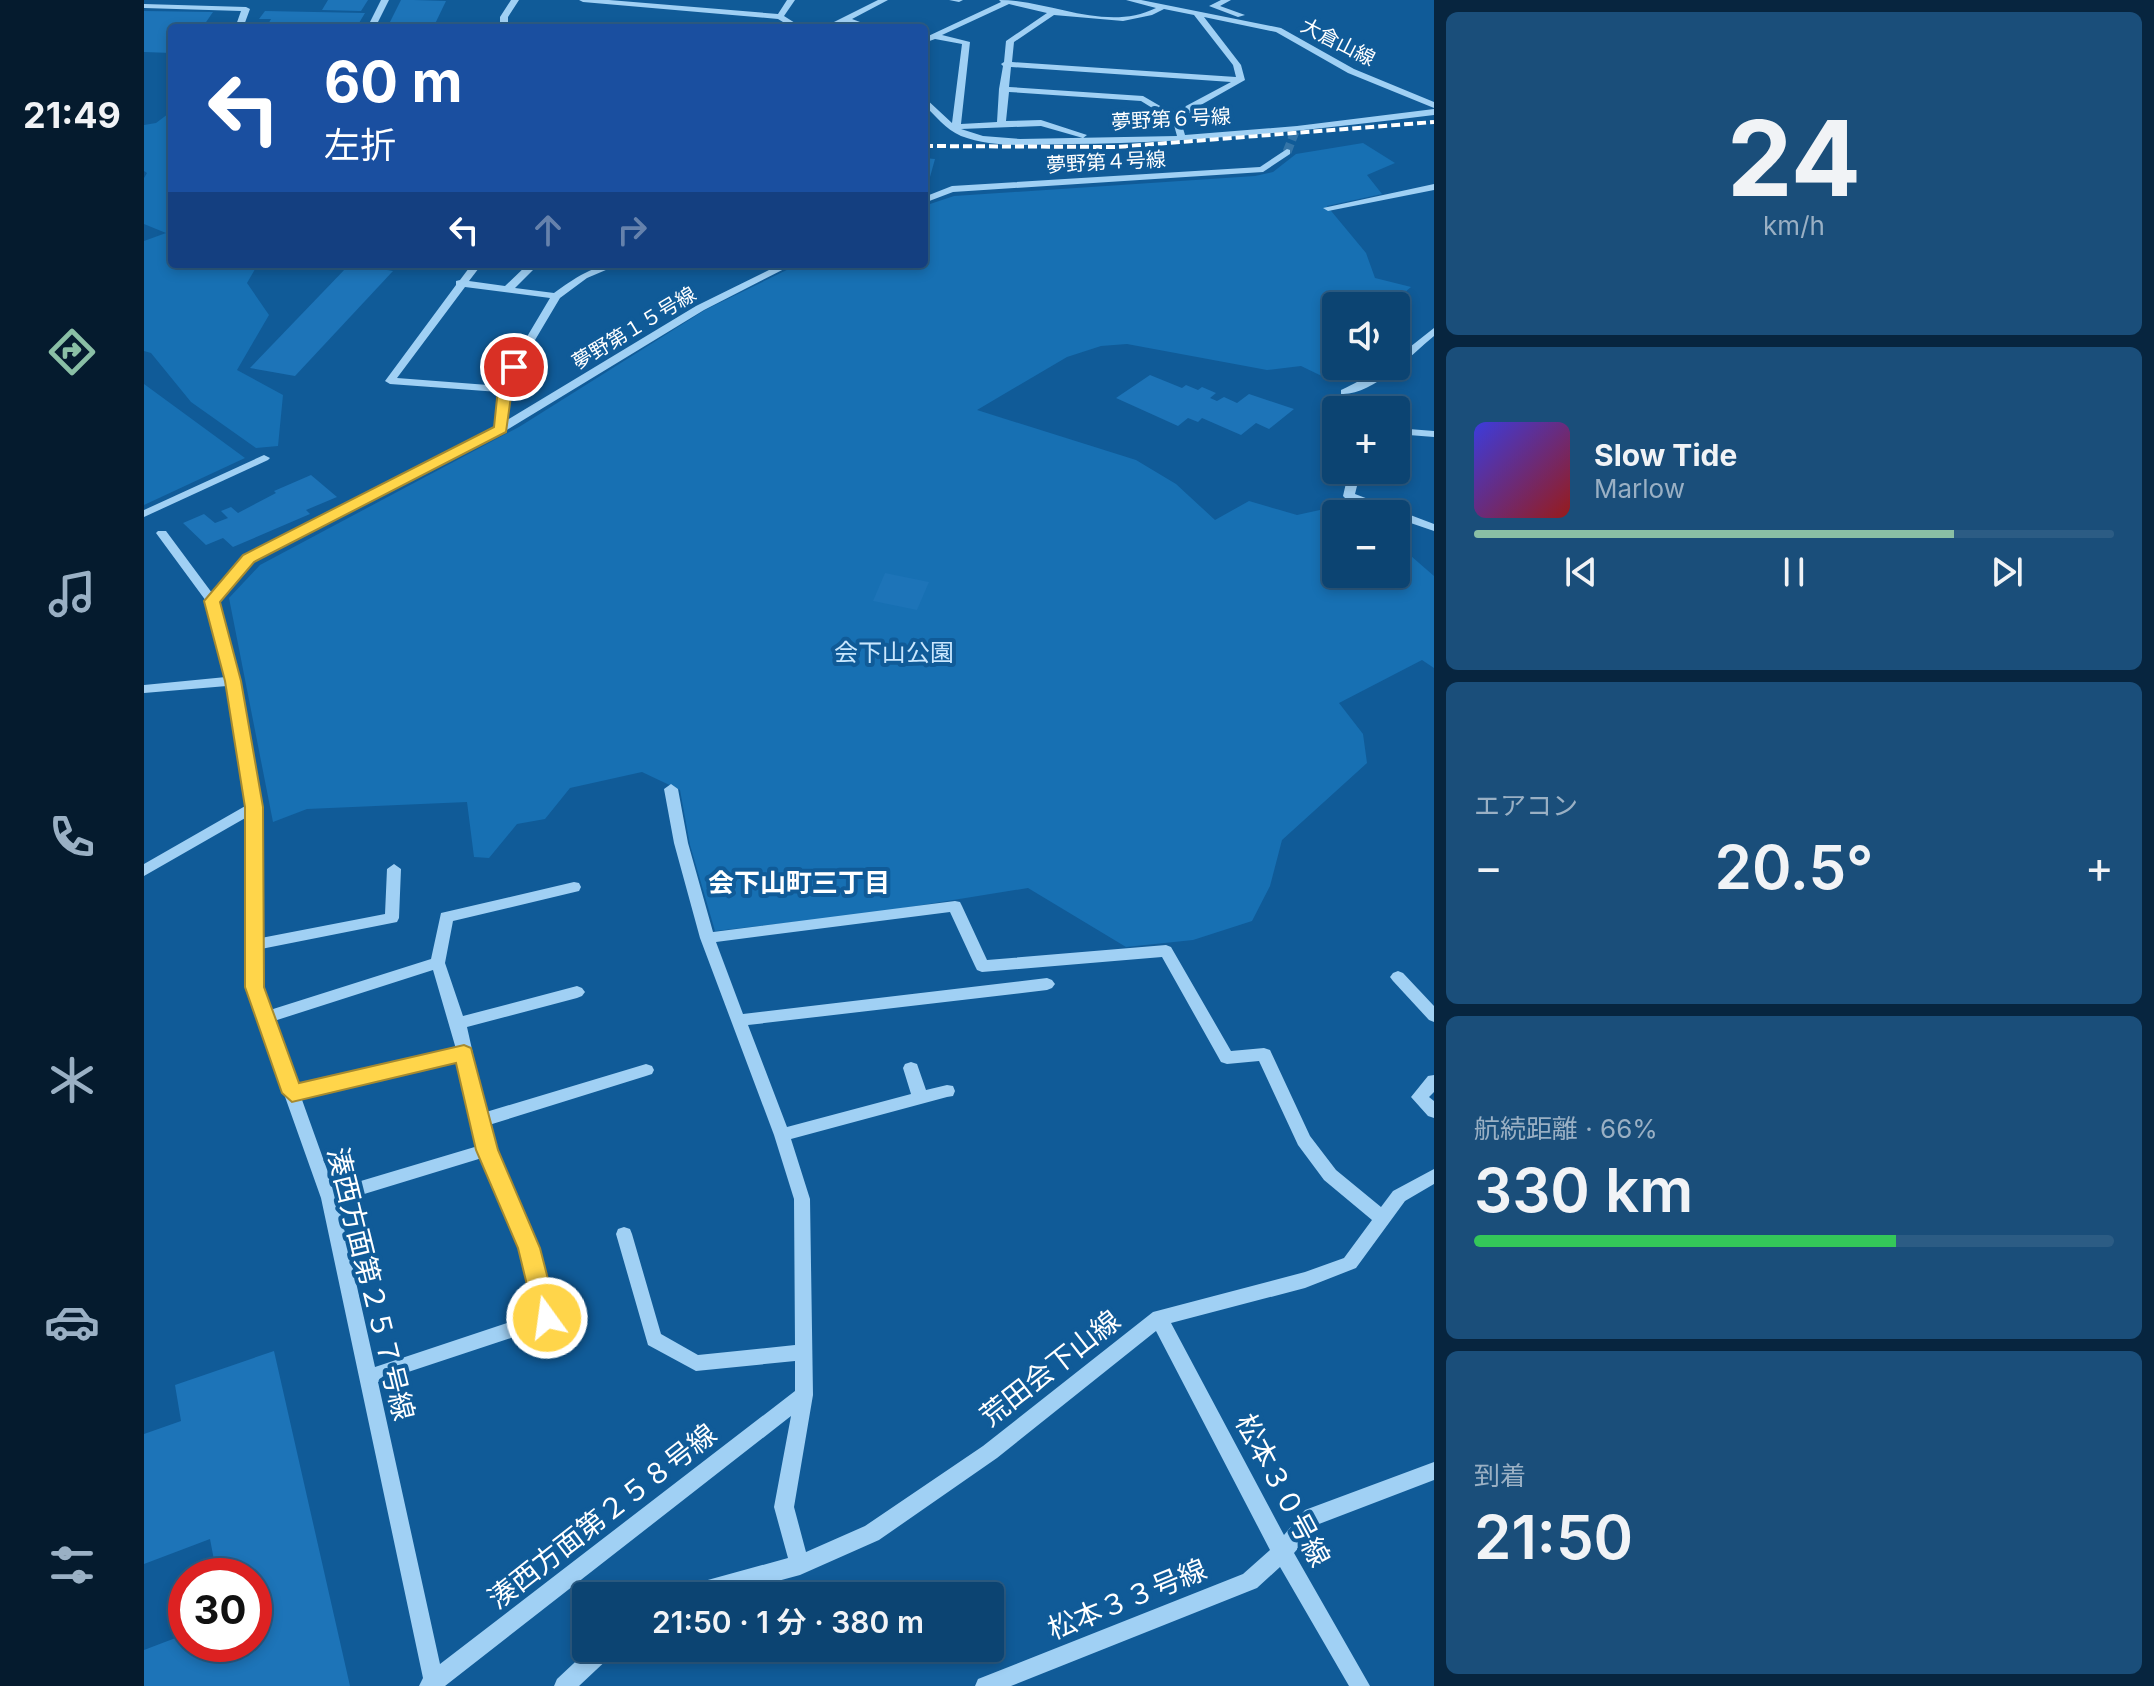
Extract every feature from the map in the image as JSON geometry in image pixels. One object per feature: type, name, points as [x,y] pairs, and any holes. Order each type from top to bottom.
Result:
[{"type":"street","points":[[373,24],[385,0]]},
{"type":"street","points":[[504,24],[504,17],[515,0]]},
{"type":"street","points":[[583,0],[663,3],[780,17],[792,24]]},
{"type":"street","points":[[722,12],[728,0]]},
{"type":"street","points":[[780,17],[791,0]]},
{"type":"street","points":[[834,24],[884,0]]},
{"type":"street","points":[[953,0],[959,0]]},
{"type":"street","name":"大倉山線","points":[[1130,0],[1278,30],[1351,71],[1434,105]]},
{"type":"street","points":[[1224,0],[1213,6],[1278,30]]},
{"type":"street","points":[[928,39],[1006,1],[1053,12],[1101,18],[1150,16],[1161,8]]},
{"type":"street","points":[[144,6],[246,9],[240,24]]},
{"type":"street","points":[[1001,124],[1005,64],[1010,41],[1053,12]]},
{"type":"street","points":[[1197,14],[1237,65],[1241,80]]},
{"type":"street","points":[[845,19],[860,24]]},
{"type":"street","points":[[933,36],[966,42],[953,127]]},
{"type":"street","points":[[1005,64],[1241,80]]},
{"type":"street","points":[[1093,69],[1094,95]]},
{"type":"street","points":[[1143,72],[1143,99]]},
{"type":"street","points":[[1182,138],[1178,125],[1189,108],[1241,80]]},
{"type":"street","points":[[1003,89],[1143,99],[1165,112],[1182,115]]},
{"type":"street","points":[[928,105],[940,120],[953,127],[1041,123],[1081,134],[1090,141]]},
{"type":"street","name":"夢野第６号線","points":[[953,127],[969,136],[1007,140],[1090,141],[1296,129],[1434,112]]},
{"type":"street","name":"夢野第４号線","points":[[928,198],[952,189],[1241,172],[1263,169],[1287,152]]},
{"type":"street","points":[[1328,208],[1434,187]]},
{"type":"street","points":[[473,268],[459,283],[390,381],[505,389]]},
{"type":"street","points":[[507,290],[530,268]]},
{"type":"street","points":[[501,429],[505,389],[556,296],[584,276],[605,268]]},
{"type":"street","name":"夢野第１５号線","points":[[212,601],[249,559],[501,429],[700,308],[781,268]]},
{"type":"street","points":[[459,283],[556,296]]},
{"type":"street","points":[[1410,351],[1434,331]]},
{"type":"street","points":[[1345,392],[1373,380]]},
{"type":"street","points":[[1410,432],[1434,434]]},
{"type":"street","points":[[144,514],[264,458]]},
{"type":"street","points":[[1352,484],[1349,496],[1434,528]]},
{"type":"street","points":[[162,533],[212,601]]},
{"type":"street","name":"湊西方面第２５７号線","points":[[212,601],[233,681],[254,807],[254,987],[329,1198],[432,1685]]},
{"type":"street","points":[[144,689],[233,681]]},
{"type":"street","points":[[671,789],[681,843],[707,938],[782,1135],[802,1199],[804,1395],[784,1507],[800,1565]]},
{"type":"street","points":[[144,871],[254,807]]},
{"type":"street","points":[[254,945],[392,918],[394,869]]},
{"type":"street","points":[[369,1377],[547,1318],[529,1248],[487,1150],[458,1023],[438,963],[446,917],[574,887]]},
{"type":"street","points":[[707,938],[955,906],[982,966],[1166,951],[1227,1058],[1264,1054],[1304,1140],[1330,1175],[1383,1219]]},
{"type":"street","points":[[265,1018],[438,963]]},
{"type":"street","points":[[1398,977],[1434,1016]]},
{"type":"street","points":[[740,1020],[1047,984]]},
{"type":"street","points":[[458,1023],[577,992]]},
{"type":"street","points":[[292,1093],[464,1053]]},
{"type":"street","points":[[911,1068],[920,1098]]},
{"type":"street","points":[[480,1121],[646,1070]]},
{"type":"street","points":[[1434,1081],[1419,1097],[1434,1111]]},
{"type":"street","points":[[782,1135],[947,1091]]},
{"type":"street","points":[[329,1198],[487,1150]]},
{"type":"street","name":"荒田会下山線","points":[[737,1582],[800,1565],[872,1533],[990,1452],[1159,1318],[1305,1280],[1350,1263],[1399,1196],[1434,1176]]},
{"type":"street","points":[[624,1234],[654,1339],[696,1363],[804,1352]]},
{"type":"street","name":"松本３０号線","points":[[1159,1318],[1282,1552],[1360,1686]]},
{"type":"street","name":"湊西方面第２５８号線","points":[[432,1685],[804,1395]]},
{"type":"street","name":"松本３３号線","points":[[985,1686],[1250,1581],[1282,1552],[1312,1517],[1434,1471]]},
{"type":"street","points":[[564,1686],[590,1662]]},
{"type":"green space","points":[[168,114],[168,268],[256,268],[247,283],[269,315],[237,370],[283,395],[278,446],[256,448],[191,402],[151,353],[144,351],[144,241],[166,233],[144,224],[144,178],[147,173],[144,171],[144,125],[156,123]]},
{"type":"green space","name":"会下山公園","points":[[1363,143],[1395,163],[1367,175],[1382,194],[1327,206],[1366,253],[1375,278],[1411,287],[1405,292],[1322,292],[1322,376],[1301,366],[1267,370],[1127,344],[1101,346],[1067,357],[977,410],[1136,460],[1176,484],[1215,520],[1249,501],[1297,515],[1322,510],[1322,588],[1410,588],[1410,555],[1434,576],[1434,668],[1422,660],[1339,703],[1363,734],[1367,763],[1282,840],[1270,886],[1252,921],[1193,940],[1126,947],[1028,888],[873,913],[715,931],[690,845],[680,790],[642,772],[570,788],[545,819],[517,824],[489,858],[474,857],[467,802],[307,809],[273,822],[229,598],[260,565],[519,427],[705,310],[791,268],[928,268],[928,205],[954,196],[1255,176],[1273,172],[1296,154]]},
{"type":"green space","points":[[144,384],[245,458],[144,505]]},
{"type":"building","points":[[328,0],[368,0],[361,11],[322,10]]},
{"type":"building","points":[[401,0],[446,1],[435,24],[389,24]]},
{"type":"building","points":[[144,11],[213,12],[205,24],[168,24],[168,53],[144,52]]},
{"type":"building","points":[[265,11],[365,13],[358,24],[268,24],[271,19],[259,19]]},
{"type":"building","points":[[928,158],[935,159],[928,184]]},
{"type":"building","points":[[346,268],[393,271],[295,376],[250,368]]},
{"type":"building","points":[[1150,375],[1182,388],[1186,385],[1198,390],[1202,387],[1216,393],[1210,398],[1217,401],[1224,397],[1237,403],[1249,394],[1294,409],[1269,429],[1256,423],[1241,435],[1202,418],[1198,422],[1188,418],[1178,426],[1116,398]]},
{"type":"building","points":[[311,475],[337,497],[306,510],[310,514],[233,547],[223,538],[206,545],[183,523],[204,514],[215,523],[228,518],[221,511],[231,507],[238,513],[276,493],[274,491]]},
{"type":"building","points":[[885,573],[929,582],[917,610],[873,601]]},
{"type":"building","points":[[274,1351],[350,1686],[144,1686],[144,1650],[168,1641],[168,1662],[272,1662],[272,1558],[214,1558],[210,1539],[144,1564],[144,1434],[181,1421],[175,1385]]},
{"type":"tunnel","points":[[1287,152],[1296,129]]},
{"type":"railway","points":[[928,146],[1117,147],[1434,122]]},
{"type":"district","name":"会下山町三丁目","points":[[799,882]]},
{"type":"route","points":[[514,367],[505,389],[501,429],[249,559],[212,601],[233,681],[254,807],[254,987],[292,1093],[464,1053],[487,1150],[529,1248],[547,1318]]}]
